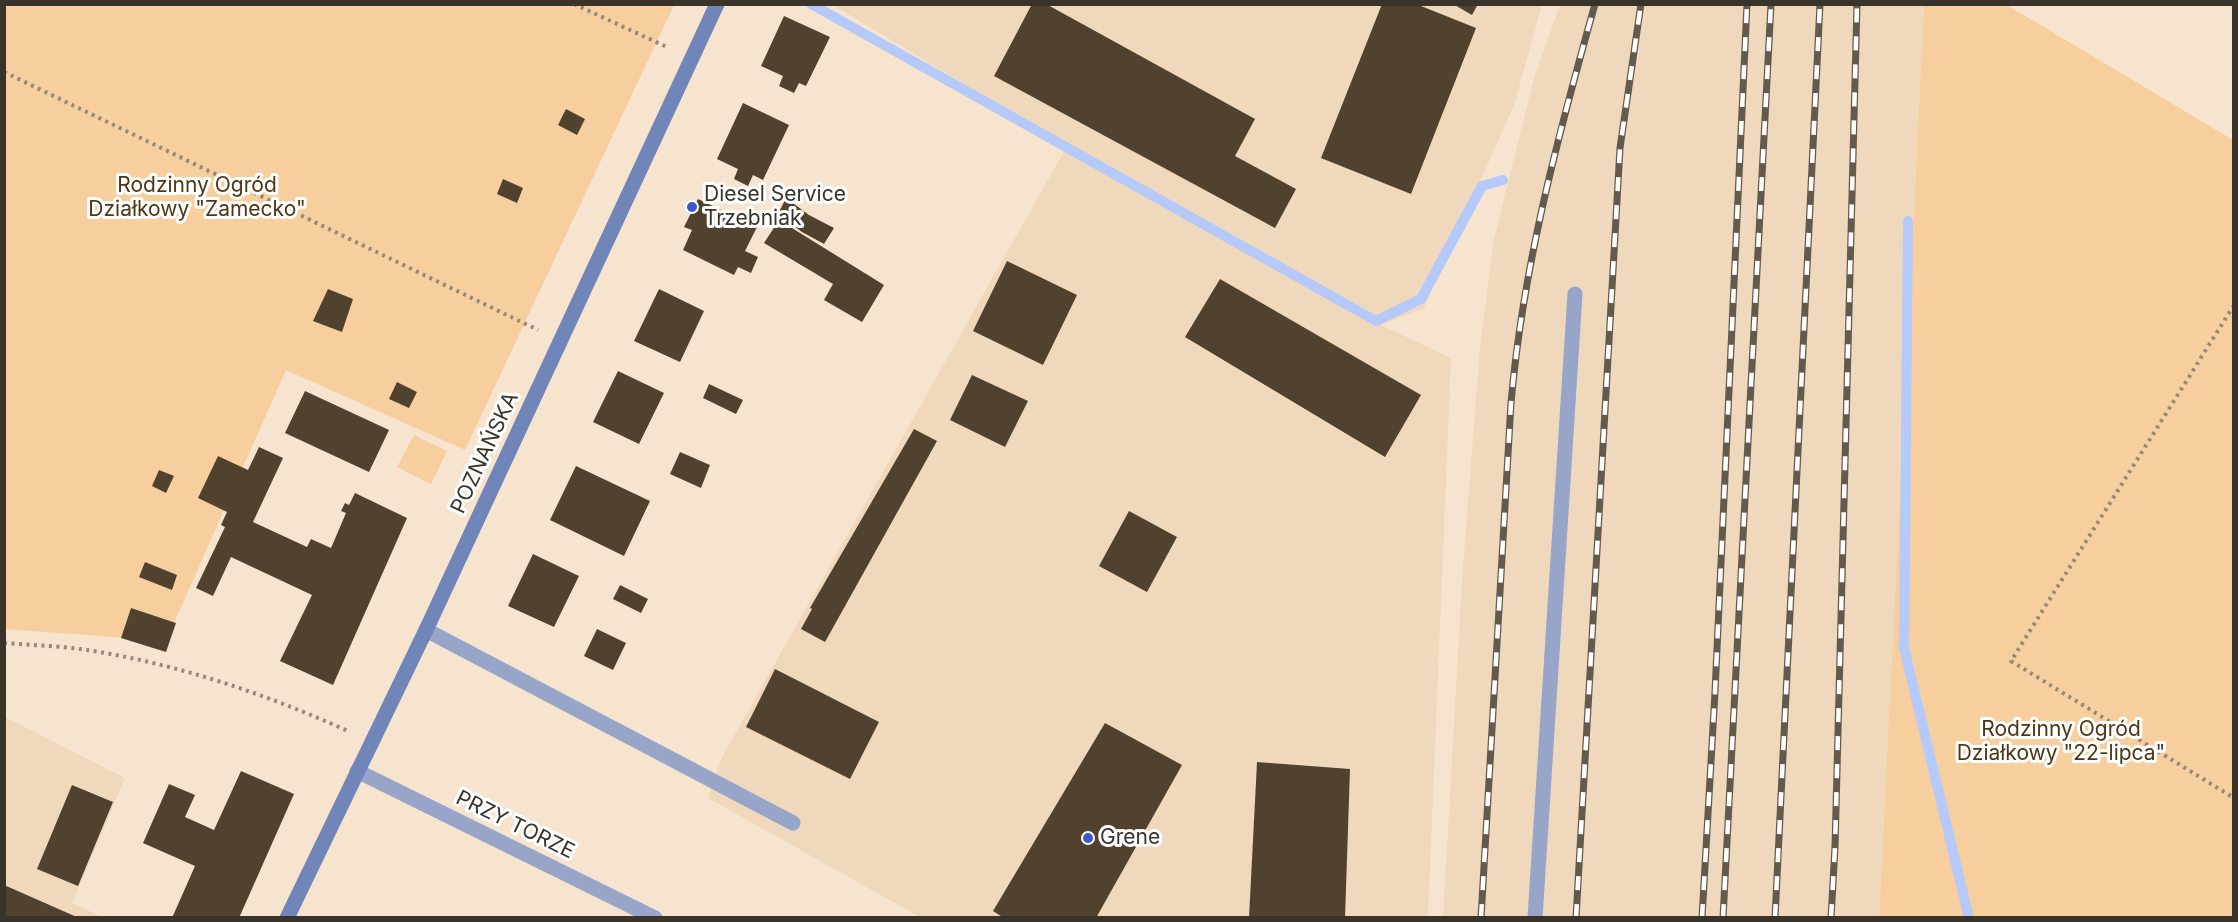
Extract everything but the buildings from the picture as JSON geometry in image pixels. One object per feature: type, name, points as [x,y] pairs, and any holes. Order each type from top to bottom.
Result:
[{"type":"street","name":"POZNAŃSKA","points":[[287,918],[426,630],[717,4]]},
{"type":"street","points":[[1535,918],[1575,294]]},
{"type":"street","points":[[426,630],[792,823]]},
{"type":"street","name":"PRZY TORZE","points":[[357,771],[655,918]]},
{"type":"path","points":[[574,4],[691,59]]},
{"type":"path","points":[[4,72],[561,341]]},
{"type":"path","points":[[2234,305],[2011,661],[2234,798]]},
{"type":"path","points":[[4,643],[85,650],[182,670],[309,712],[371,741]]},
{"type":"shaded area","points":[[833,5],[1542,5],[1514,105],[1424,308],[1381,325],[1451,358],[1428,917],[920,917],[708,798],[722,757],[1067,146]]},
{"type":"shaded area","points":[[1560,5],[1924,5],[1879,917],[1443,918],[1462,581],[1480,347],[1494,239],[1534,78]]},
{"type":"shaded area","points":[[5,717],[125,778],[72,903],[102,917],[5,918]]},
{"type":"green space","name":"Rodzinny Ogród Działkowy \"Zamecko\"","points":[[4,5],[674,5],[465,450],[286,370],[166,641],[5,629]]},
{"type":"green space","name":"Rodzinny Ogród Działkowy \"22-lipca\"","points":[[1924,5],[2007,5],[2233,140],[2233,917],[1879,917]]},
{"type":"green space","points":[[414,435],[447,451],[431,484],[397,467]]},
{"type":"waterway","points":[[811,4],[1376,321],[1421,299],[1482,186],[1503,180]]},
{"type":"waterway","points":[[1908,221],[1904,648],[1969,918]]},
{"type":"railway","points":[[1481,918],[1511,403],[1517,352],[1533,251],[1555,152],[1595,4]]},
{"type":"railway","points":[[1576,918],[1620,148],[1641,4]]},
{"type":"railway","points":[[1702,918],[1715,692],[1747,4]]},
{"type":"railway","points":[[1723,918],[1771,4]]},
{"type":"railway","points":[[1775,918],[1820,4]]},
{"type":"railway","points":[[1831,918],[1835,847],[1857,4]]},
{"type":"place","name":"Diesel Service Trzebniak","points":[[692,207]]},
{"type":"place","name":"Grene","points":[[1088,838]]}]
